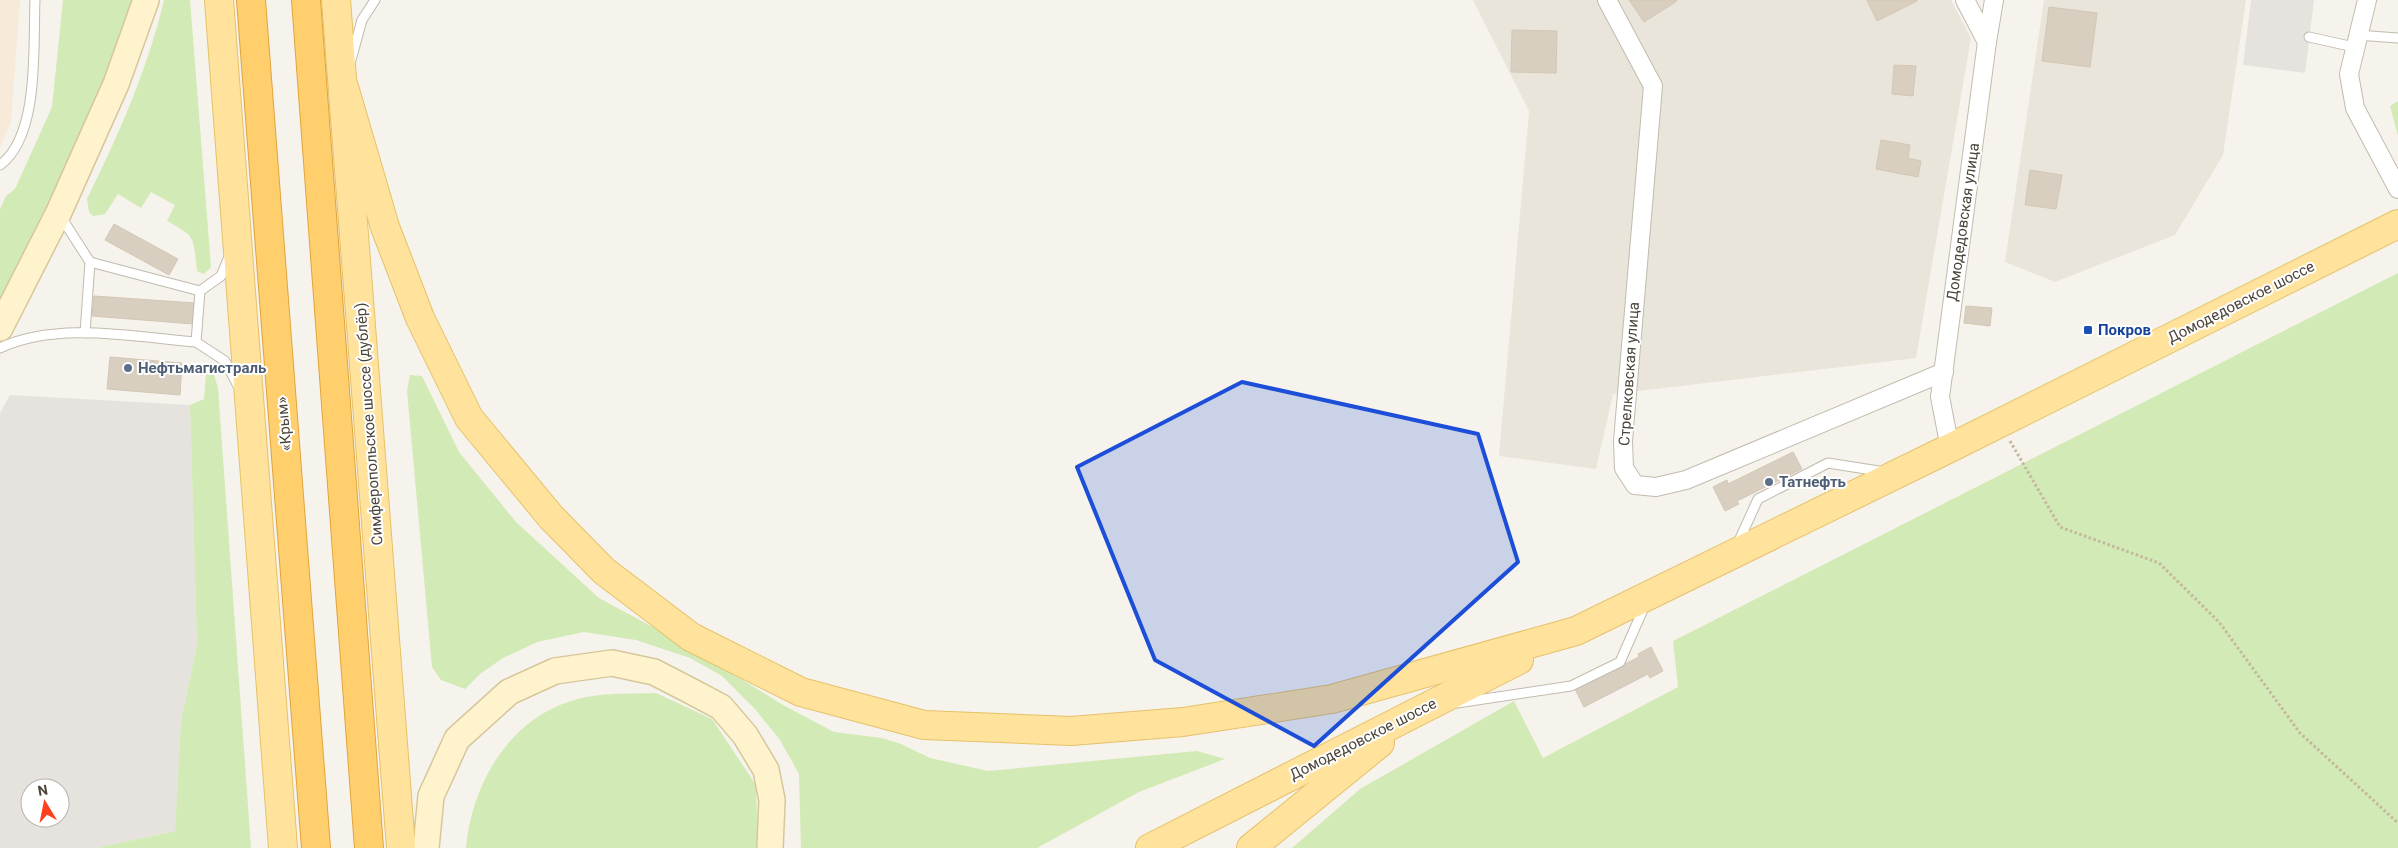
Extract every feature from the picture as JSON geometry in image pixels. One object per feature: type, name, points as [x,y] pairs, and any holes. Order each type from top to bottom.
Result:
[{"type":"highway","name":"«Крым»","points":[[251,0],[316,848]]},
{"type":"highway","points":[[306,0],[369,848]]},
{"type":"main road","points":[[0,328],[58,214],[116,84],[146,0]]},
{"type":"main road","points":[[219,0],[283,848]]},
{"type":"main road","name":"Симферопольское шоссе (дублёр)","points":[[336,0],[402,848]]},
{"type":"main road","points":[[344,87],[385,227],[420,318],[468,418],[550,517],[604,571],[691,637],[801,692],[924,724],[1071,731],[1183,722],[1332,699],[1576,631]]},
{"type":"main road","name":"Домодедовское шоссе","points":[[1150,848],[1576,631],[1950,448],[2398,224]]},
{"type":"main road","points":[[426,848],[431,796],[457,739],[509,692],[555,671],[612,664],[654,672],[690,690],[721,707],[746,735],[766,770],[772,800],[770,848]]},
{"type":"main road","points":[[1252,848],[1425,707]]},
{"type":"street","name":"Стрелковская улица","points":[[1607,0],[1653,86],[1623,442],[1624,468],[1635,485],[1656,487],[1686,480],[1944,372]]},
{"type":"street","points":[[1965,0],[1987,42]]},
{"type":"street","name":"Домодедовская улица","points":[[1950,448],[1940,397],[1994,0]]},
{"type":"street","points":[[2367,0],[2348,74],[2355,108],[2398,189]]},
{"type":"lane","points":[[0,165],[7,160],[18,142],[27,119],[31,90],[35,0]]},
{"type":"lane","points":[[344,87],[362,20],[375,0]]},
{"type":"lane","points":[[2309,37],[2356,41],[2398,38]]},
{"type":"lane","points":[[196,342],[200,291],[221,276],[230,256],[235,210]]},
{"type":"lane","points":[[58,214],[90,262],[85,333]]},
{"type":"lane","points":[[90,262],[200,291]]},
{"type":"lane","points":[[0,348],[45,335],[85,333],[196,342],[225,361],[235,379],[251,419]]},
{"type":"lane","points":[[1733,554],[1758,499],[1828,463],[1897,474]]},
{"type":"lane","points":[[1425,707],[1571,686],[1620,662],[1648,596]]},
{"type":"path","points":[[2000,423],[2060,527],[2159,563],[2219,622],[2300,733],[2398,823]]},
{"type":"highlighted area","points":[[1242,382],[1478,434],[1518,562],[1314,746],[1155,660],[1077,467]]},
{"type":"shaded area","points":[[0,0],[20,0],[11,122],[0,148]]},
{"type":"shaded area","points":[[1473,0],[1951,0],[1971,38],[1916,358],[1613,394],[1596,469],[1499,456],[1529,111]]},
{"type":"shaded area","points":[[2044,0],[2246,0],[2223,155],[2175,235],[2055,282],[2005,262]]},
{"type":"shaded area","points":[[2251,0],[2314,0],[2305,73],[2243,65]]},
{"type":"shaded area","points":[[10,395],[190,405],[197,645],[181,721],[175,831],[96,848],[0,848],[0,413]]},
{"type":"green space","points":[[63,0],[138,0],[52,206],[0,310],[0,209],[6,196],[15,189],[52,107]]},
{"type":"green space","points":[[164,0],[190,0],[211,267],[204,274],[197,271],[194,245],[189,235],[167,221],[175,205],[151,192],[141,208],[118,194],[105,214],[93,216],[89,212],[87,199],[141,77]]},
{"type":"green space","points":[[2398,101],[2398,136],[2390,106]]},
{"type":"green space","points":[[2398,273],[2398,848],[1292,848],[1360,789],[1514,701],[1543,758],[1678,687],[1673,641]]},
{"type":"green space","points":[[206,374],[214,375],[218,388],[251,848],[96,848],[175,831],[181,721],[197,645],[190,405],[204,399]]},
{"type":"green space","points":[[410,375],[422,376],[459,452],[516,522],[599,598],[684,644],[783,705],[834,732],[882,738],[901,744],[930,758],[988,771],[1197,751],[1225,759],[1139,792],[1037,848],[801,848],[799,774],[780,740],[755,709],[722,676],[690,658],[636,640],[584,632],[537,642],[503,658],[480,674],[465,689],[441,680],[432,667],[407,391]]},
{"type":"green space","points":[[656,693],[712,719],[756,785],[758,848],[466,848],[475,802],[484,780],[510,741],[527,725],[546,712],[578,699],[612,694]]},
{"type":"building","points":[[1629,0],[1676,0],[1677,1],[1644,22]]},
{"type":"building","points":[[1867,0],[1917,0],[1917,1],[1877,21]]},
{"type":"building","points":[[2049,7],[2097,13],[2090,67],[2042,61]]},
{"type":"building","points":[[1512,30],[1557,31],[1556,73],[1511,72]]},
{"type":"building","points":[[1894,65],[1916,66],[1913,96],[1892,94]]},
{"type":"building","points":[[1881,140],[1910,145],[1908,158],[1921,161],[1918,177],[1876,169]]},
{"type":"building","points":[[2030,170],[2062,175],[2056,209],[2025,205]]},
{"type":"building","points":[[114,224],[178,259],[169,275],[105,240]]},
{"type":"building","points":[[94,296],[195,303],[193,324],[92,316]]},
{"type":"building","points":[[1966,306],[1992,308],[1990,326],[1964,323]]},
{"type":"building","points":[[110,357],[182,363],[180,395],[107,389]]},
{"type":"building","points":[[1793,452],[1802,469],[1737,501],[1739,504],[1725,511],[1713,487],[1727,480],[1728,484]]},
{"type":"building","points":[[1651,647],[1663,671],[1650,678],[1648,674],[1584,707],[1575,689],[1639,657],[1638,654]]},
{"type":"place","name":"Покров","points":[[2088,330]]},
{"type":"place","name":"Нефтьмагистраль","points":[[128,368]]},
{"type":"place","name":"Татнефть","points":[[1769,482]]}]
